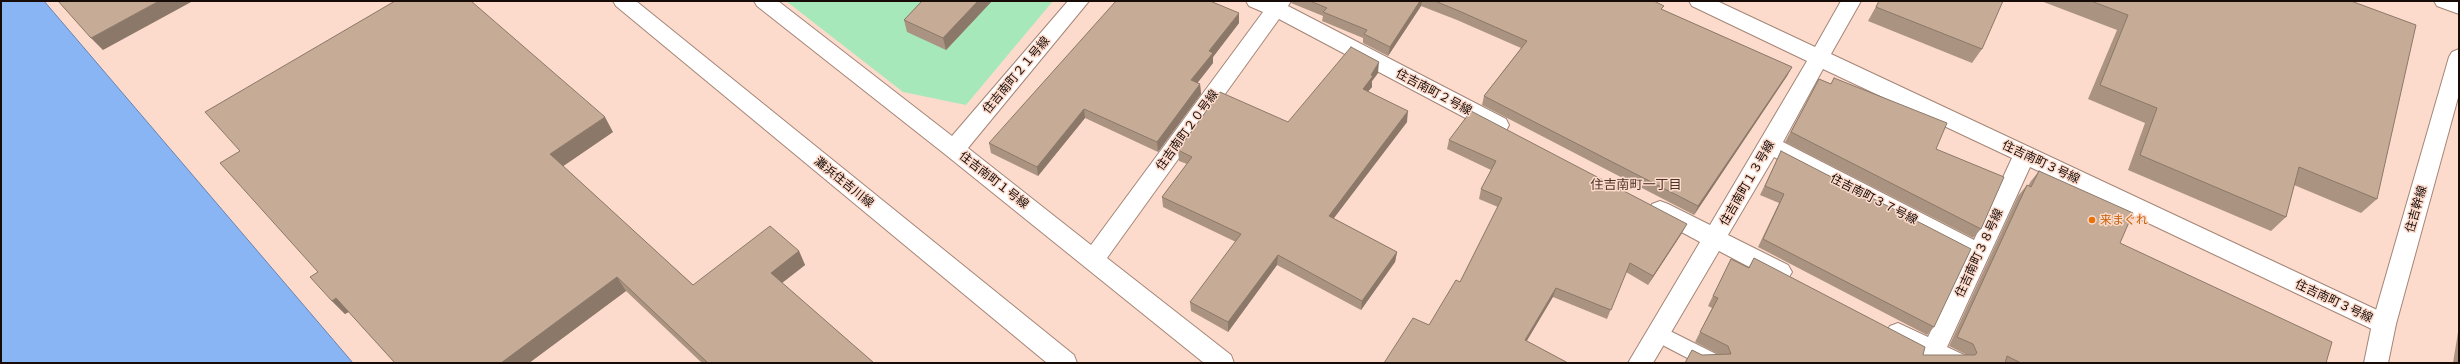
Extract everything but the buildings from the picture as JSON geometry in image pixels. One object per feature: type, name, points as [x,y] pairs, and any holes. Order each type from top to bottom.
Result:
[{"type":"street","name":"灘浜住吉川線","points":[[623,1],[1065,363]]},
{"type":"street","name":"住吉南町１号線","points":[[764,1],[1094,259],[1222,363]]},
{"type":"street","name":"住吉南町２１号線","points":[[954,149],[1079,1]]},
{"type":"street","name":"住吉南町２号線","points":[[1256,1],[1278,5],[1516,135]]},
{"type":"street","name":"住吉南町３号線","points":[[1699,1],[2384,324]]},
{"type":"street","name":"住吉南町１３号線","points":[[1640,363],[1770,145],[1820,59],[1851,1]]},
{"type":"street","points":[[2444,1],[2459,7]]},
{"type":"street","name":"住吉南町２０号線","points":[[1094,259],[1278,5]]},
{"type":"street","name":"住吉幹線","points":[[2376,363],[2384,324],[2459,57]]},
{"type":"street","name":"住吉南町３７号線","points":[[1770,145],[1979,252]]},
{"type":"street","name":"住吉南町３８号線","points":[[1930,357],[2025,154]]},
{"type":"street","points":[[1644,202],[1799,282]]},
{"type":"street","points":[[1876,322],[1930,357],[1956,363]]},
{"type":"lane","points":[[1658,333],[1715,363]]},
{"type":"green space","points":[[786,1],[1053,1],[966,105],[903,92]]},
{"type":"water","points":[[1,1],[44,1],[353,363],[1,363]]},
{"type":"place","name":"来まぐれ","points":[[2092,220]]},
{"type":"district","name":"住吉南町一丁目","points":[[1636,185]]}]
